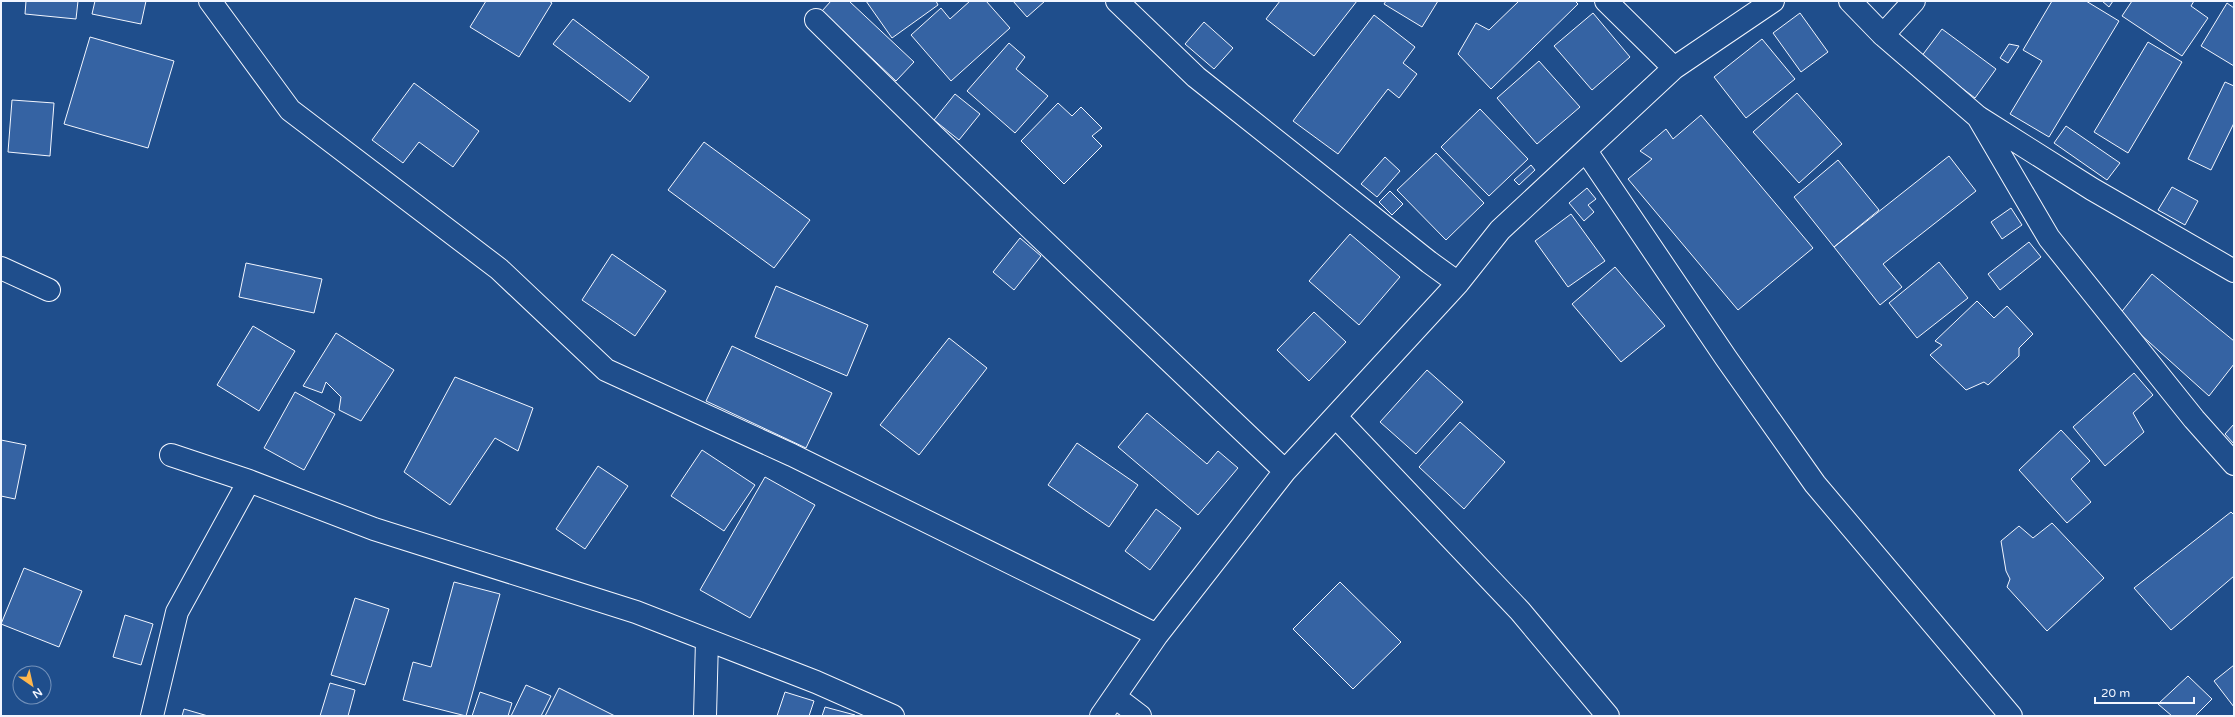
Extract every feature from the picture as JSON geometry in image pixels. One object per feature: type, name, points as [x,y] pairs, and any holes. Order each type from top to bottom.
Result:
[{"type":"street","points":[[210,1],[290,110],[499,269],[606,370],[792,454],[977,548],[1157,635]]},
{"type":"street","points":[[1117,1],[1196,77],[1428,262],[1458,284]]},
{"type":"street","points":[[1606,1],[1674,68]]},
{"type":"street","points":[[1101,716],[1157,635],[1285,471],[1458,284],[1500,230],[1674,68],[1773,1]]},
{"type":"street","points":[[1850,1],[1884,35],[1978,117],[2092,189],[2234,270]]},
{"type":"street","points":[[1884,35],[1914,1]]},
{"type":"street","points":[[816,20],[933,135],[1285,471]]},
{"type":"street","points":[[1978,117],[2049,238],[2194,419],[2234,464]]},
{"type":"street","points":[[1586,151],[1726,358],[1816,484],[2011,716]]},
{"type":"street","points":[[1,268],[49,290]]},
{"type":"street","points":[[1336,417],[1520,611],[1608,716]]},
{"type":"street","points":[[171,455],[249,481],[374,530],[636,612],[816,682],[892,716]]},
{"type":"street","points":[[152,716],[177,612],[249,481]]},
{"type":"street","points":[[705,716],[707,640]]},
{"type":"street","points":[[1115,697],[1140,716]]},
{"type":"building","points":[[26,1],[78,1],[76,19],[25,14]]},
{"type":"building","points":[[95,1],[146,1],[141,24],[92,14]]},
{"type":"building","points":[[486,1],[549,1],[552,3],[519,57],[470,27]]},
{"type":"building","points":[[831,1],[849,1],[914,62],[896,81],[822,11]]},
{"type":"building","points":[[866,1],[936,1],[938,5],[892,38]]},
{"type":"building","points":[[970,1],[986,1],[1010,28],[951,81],[911,35],[941,8],[950,19]]},
{"type":"building","points":[[1013,1],[1045,1],[1027,17]]},
{"type":"building","points":[[1280,1],[1357,1],[1314,56],[1266,19]]},
{"type":"building","points":[[1386,1],[1438,1],[1422,27],[1384,4]]},
{"type":"building","points":[[1519,1],[1575,1],[1578,4],[1491,89],[1458,54],[1476,23],[1489,30]]},
{"type":"building","points":[[2052,1],[2086,1],[2119,21],[2049,137],[2010,114],[2042,61],[2023,50]]},
{"type":"building","points":[[2102,1],[2113,1],[2109,7]]},
{"type":"building","points":[[2132,1],[2194,1],[2191,6],[2208,18],[2182,56],[2122,16]]},
{"type":"building","points":[[2227,3],[2234,8],[2234,66],[2201,46]]},
{"type":"building","points":[[1593,13],[1630,57],[1592,90],[1554,46]]},
{"type":"building","points":[[1800,13],[1828,52],[1801,72],[1773,33]]},
{"type":"building","points":[[1374,15],[1415,47],[1403,63],[1417,74],[1399,98],[1388,89],[1338,154],[1293,121]]},
{"type":"building","points":[[573,19],[649,77],[630,102],[553,44]]},
{"type":"building","points":[[1204,22],[1233,48],[1214,69],[1185,44]]},
{"type":"building","points":[[1942,29],[1996,69],[1975,98],[1921,57]]},
{"type":"building","points":[[90,37],[174,61],[148,148],[64,124]]},
{"type":"building","points":[[1762,39],[1795,79],[1746,118],[1714,77]]},
{"type":"building","points":[[2148,42],[2182,62],[2128,153],[2094,132]]},
{"type":"building","points":[[1009,43],[1025,57],[1016,69],[1048,96],[1015,133],[967,91]]},
{"type":"building","points":[[2009,44],[2019,46],[2008,63],[2000,58]]},
{"type":"building","points":[[1539,61],[1580,107],[1537,144],[1497,98]]},
{"type":"building","points":[[2225,82],[2234,86],[2234,123],[2211,170],[2188,159]]},
{"type":"building","points":[[414,83],[479,131],[453,167],[419,142],[403,163],[372,140]]},
{"type":"building","points":[[1797,93],[1842,144],[1799,183],[1753,132]]},
{"type":"building","points":[[955,94],[980,114],[959,140],[934,120]]},
{"type":"building","points":[[12,100],[54,103],[50,156],[8,152]]},
{"type":"building","points":[[1058,103],[1072,116],[1081,107],[1102,128],[1092,136],[1102,146],[1064,184],[1021,141]]},
{"type":"building","points":[[1480,109],[1528,159],[1489,196],[1441,147]]},
{"type":"building","points":[[1701,115],[1813,248],[1738,310],[1628,179],[1652,159],[1640,151],[1666,129],[1673,139]]},
{"type":"building","points":[[2066,126],[2120,163],[2107,180],[2054,143]]},
{"type":"building","points":[[704,142],[810,220],[774,268],[668,190]]},
{"type":"building","points":[[1436,153],[1484,203],[1446,240],[1397,190]]},
{"type":"building","points":[[1949,156],[1976,191],[1883,264],[1902,287],[1880,305],[1834,247]]},
{"type":"building","points":[[1385,157],[1400,171],[1377,197],[1361,184]]},
{"type":"building","points":[[1838,160],[1879,210],[1834,247],[1794,197]]},
{"type":"building","points":[[1531,165],[1535,170],[1519,185],[1514,180]]},
{"type":"building","points":[[2172,187],[2198,201],[2185,225],[2158,210]]},
{"type":"building","points":[[1587,188],[1596,199],[1588,205],[1594,212],[1584,221],[1569,203]]},
{"type":"building","points":[[1390,191],[1403,204],[1392,215],[1379,202]]},
{"type":"building","points":[[2011,208],[2022,225],[2002,239],[1991,222]]},
{"type":"building","points":[[1571,214],[1605,261],[1568,287],[1535,241]]},
{"type":"building","points":[[1350,234],[1400,277],[1359,325],[1309,281]]},
{"type":"building","points":[[1020,238],[1041,256],[1014,290],[993,272]]},
{"type":"building","points":[[2029,242],[2041,257],[2000,290],[1988,274]]},
{"type":"building","points":[[612,254],[666,291],[635,336],[582,300]]},
{"type":"building","points":[[1939,262],[1968,298],[1917,338],[1889,303]]},
{"type":"building","points":[[246,263],[322,279],[314,313],[239,297]]},
{"type":"building","points":[[1615,267],[1665,326],[1621,362],[1572,304]]},
{"type":"building","points":[[2152,274],[2234,341],[2234,364],[2209,396],[2119,315]]},
{"type":"building","points":[[776,286],[868,325],[847,376],[755,337]]},
{"type":"building","points":[[1977,301],[1994,318],[2007,306],[2033,334],[2019,348],[2019,356],[1988,385],[1984,382],[1966,390],[1930,355],[1942,345],[1935,341]]},
{"type":"building","points":[[1314,312],[1346,342],[1309,381],[1277,350]]},
{"type":"building","points":[[253,326],[295,351],[259,411],[217,385]]},
{"type":"building","points":[[336,333],[394,370],[361,421],[339,410],[341,397],[326,382],[322,393],[303,386]]},
{"type":"building","points":[[949,338],[987,368],[919,455],[880,425]]},
{"type":"building","points":[[732,346],[832,393],[806,448],[706,401]]},
{"type":"building","points":[[1427,370],[1463,402],[1416,454],[1380,422]]},
{"type":"building","points":[[2134,373],[2153,395],[2133,413],[2144,432],[2105,466],[2073,427]]},
{"type":"building","points":[[455,377],[533,408],[518,451],[495,438],[450,505],[404,472]]},
{"type":"building","points":[[295,392],[335,414],[304,470],[264,448]]},
{"type":"building","points":[[1147,413],[1207,464],[1218,451],[1238,468],[1198,515],[1118,447]]},
{"type":"building","points":[[1460,422],[1505,462],[1464,509],[1419,467]]},
{"type":"building","points":[[2234,424],[2234,444],[2225,434]]},
{"type":"building","points":[[2061,430],[2090,461],[2071,479],[2091,502],[2067,523],[2019,470]]},
{"type":"building","points":[[1,440],[26,445],[15,499],[1,496]]},
{"type":"building","points":[[1077,443],[1138,485],[1109,527],[1048,485]]},
{"type":"building","points":[[702,450],[755,485],[724,531],[671,496]]},
{"type":"building","points":[[598,466],[628,486],[585,549],[556,529]]},
{"type":"building","points":[[765,477],[815,505],[750,618],[700,590]]},
{"type":"building","points":[[1156,509],[1181,528],[1150,570],[1125,551]]},
{"type":"building","points":[[2231,512],[2234,515],[2234,576],[2171,630],[2134,588]]},
{"type":"building","points":[[2052,523],[2104,578],[2047,631],[2007,587],[2010,579],[2006,571],[2001,541],[2019,526],[2033,538]]},
{"type":"building","points":[[24,568],[82,591],[59,647],[1,624]]},
{"type":"building","points":[[454,582],[500,594],[466,716],[403,700],[413,662],[431,667]]},
{"type":"building","points":[[1340,582],[1401,642],[1353,689],[1293,629]]},
{"type":"building","points":[[355,598],[389,609],[365,685],[331,675]]},
{"type":"building","points":[[125,615],[153,624],[141,665],[113,657]]},
{"type":"building","points":[[2234,665],[2234,707],[2214,681]]},
{"type":"building","points":[[2188,676],[2212,699],[2195,716],[2172,716],[2158,704]]},
{"type":"building","points":[[330,683],[355,690],[348,716],[320,716]]},
{"type":"building","points":[[526,685],[551,696],[541,716],[511,716]]},
{"type":"building","points":[[559,688],[615,716],[545,716]]},
{"type":"building","points":[[480,692],[512,703],[508,716],[472,716]]},
{"type":"building","points":[[785,692],[814,701],[809,716],[777,716]]},
{"type":"building","points":[[825,707],[855,715],[822,716]]},
{"type":"building","points":[[184,709],[208,716],[182,716]]}]
